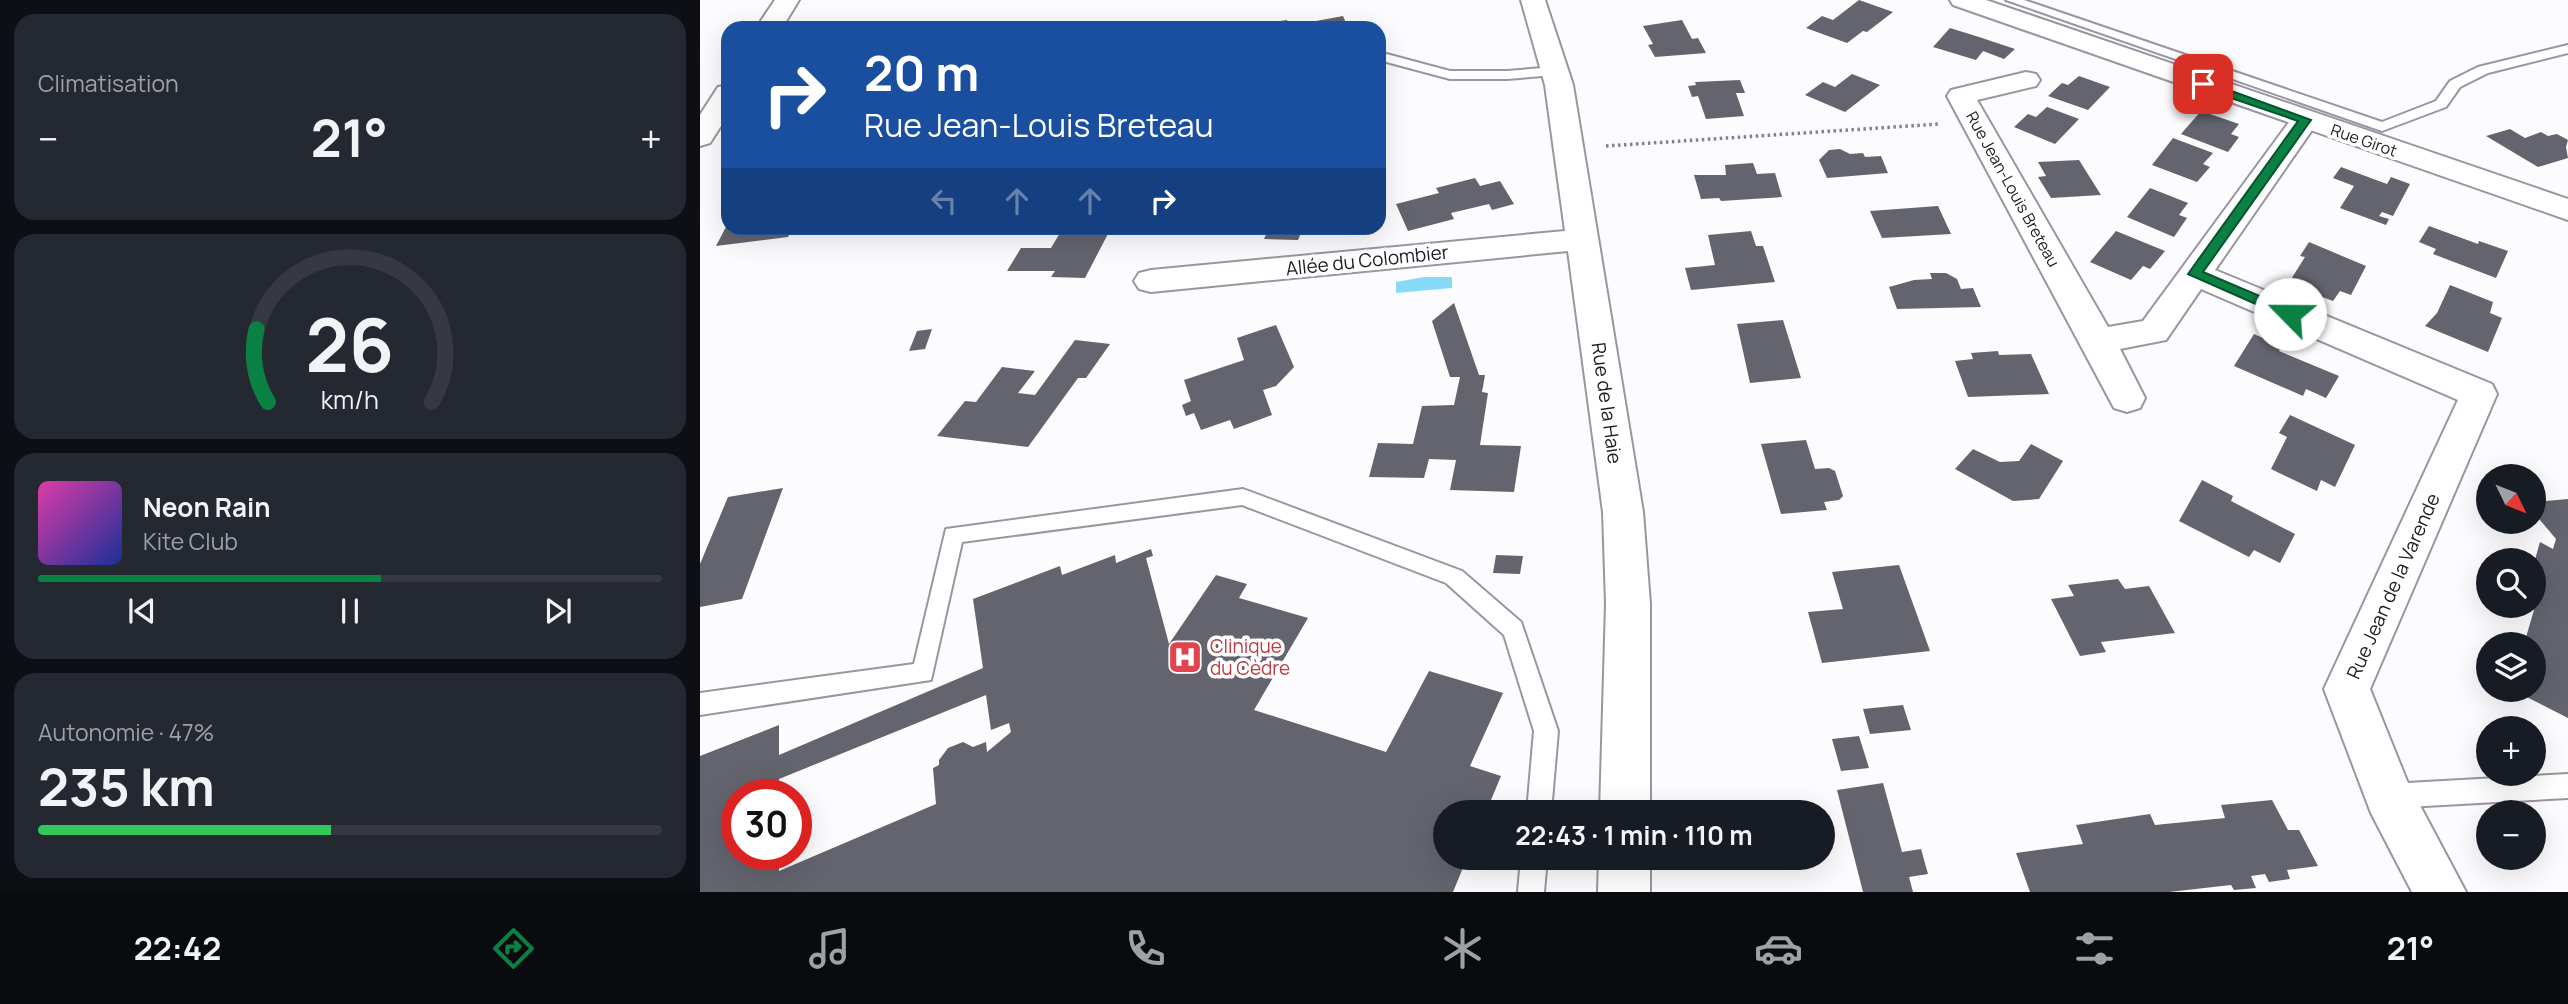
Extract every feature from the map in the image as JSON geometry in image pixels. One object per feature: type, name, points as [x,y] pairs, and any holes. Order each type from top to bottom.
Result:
[{"type":"street","points":[[774,21],[787,0]]},
{"type":"street","name":"Rue de la Haie","points":[[1533,0],[1554,71],[1583,239],[1623,512],[1628,604],[1625,800]]},
{"type":"street","name":"Rue Girot","points":[[1962,0],[2568,209]]},
{"type":"street","name":"Rue Jean-Louis Breteau","points":[[2026,80],[1961,96],[2127,398]]},
{"type":"street","points":[[700,137],[716,103]]},
{"type":"street","points":[[2098,341],[2154,331],[2305,120]]},
{"type":"street","name":"Allée du Colombier","points":[[1151,281],[1583,239]]},
{"type":"street","name":"Rue Jean de la Varende","points":[[2195,274],[2479,394],[2347,689],[2388,796],[2440,892]]},
{"type":"street","points":[[1624,892],[1625,870]]},
{"type":"lane","points":[[2012,0],[2382,127],[2441,104],[2455,84],[2483,70],[2568,49]]},
{"type":"lane","points":[[1386,58],[1450,75],[1507,75],[1554,71]]},
{"type":"lane","points":[[700,704],[923,673],[953,535],[1243,497],[1454,577],[1513,629],[1546,731],[1540,800]]},
{"type":"lane","points":[[2388,796],[2568,786]]},
{"type":"lane","points":[[1531,892],[1533,870]]},
{"type":"path","points":[[1567,149],[1975,122]]},
{"type":"water","points":[[1424,277],[1452,277],[1452,288],[1396,293],[1396,282]]},
{"type":"building","points":[[1859,0],[1893,12],[1847,43],[1806,28],[1822,16],[1833,20]]},
{"type":"building","points":[[1343,16],[1345,21],[1316,21]]},
{"type":"building","points":[[1682,20],[1692,39],[1698,38],[1706,53],[1655,57],[1648,45],[1653,44],[1643,26]]},
{"type":"building","points":[[1950,28],[2015,49],[2004,59],[1983,51],[1976,60],[1933,47]]},
{"type":"building","points":[[1852,74],[1880,85],[1845,112],[1805,95],[1823,82],[1835,87]]},
{"type":"building","points":[[2079,76],[2110,87],[2088,110],[2048,96],[2062,83],[2068,85]]},
{"type":"building","points":[[1740,80],[1745,93],[1736,93],[1744,116],[1706,119],[1698,96],[1692,97],[1688,86],[1696,85],[1695,82]]},
{"type":"building","points":[[2047,107],[2079,119],[2055,144],[2014,127],[2028,114],[2036,117]]},
{"type":"building","points":[[2201,111],[2239,124],[2231,134],[2239,137],[2228,152],[2181,134]]},
{"type":"building","points":[[2510,129],[2525,138],[2541,132],[2548,136],[2557,134],[2568,140],[2568,158],[2538,167],[2486,136]]},
{"type":"building","points":[[2173,138],[2213,153],[2203,164],[2210,167],[2197,182],[2152,165]]},
{"type":"building","points":[[1840,149],[1850,154],[1863,153],[1865,157],[1881,156],[1888,173],[1827,178],[1819,160],[1829,150]]},
{"type":"building","points":[[2079,160],[2101,195],[2051,198],[2038,177],[2046,176],[2038,162]]},
{"type":"building","points":[[1753,163],[1757,174],[1775,173],[1782,197],[1721,201],[1719,198],[1701,199],[1694,175],[1726,175],[1725,165]]},
{"type":"building","points":[[2341,167],[2387,184],[2391,177],[2410,184],[2393,216],[2382,212],[2379,216],[2389,219],[2386,225],[2340,208],[2354,186],[2333,178]]},
{"type":"building","points":[[1475,178],[1480,186],[1500,181],[1514,204],[1492,210],[1489,204],[1451,213],[1454,219],[1408,231],[1396,204],[1439,193],[1436,188]]},
{"type":"building","points":[[2150,188],[2188,203],[2179,215],[2187,218],[2174,237],[2127,217]]},
{"type":"building","points":[[1938,206],[1951,234],[1882,238],[1870,211]]},
{"type":"building","points":[[2429,226],[2478,244],[2479,241],[2508,251],[2496,278],[2433,254],[2436,249],[2419,242]]},
{"type":"building","points":[[1751,231],[1756,246],[1763,246],[1775,282],[1691,290],[1685,268],[1715,265],[1708,235]]},
{"type":"building","points":[[2116,231],[2165,251],[2150,269],[2143,266],[2131,280],[2090,262]]},
{"type":"building","points":[[722,235],[789,235],[788,237],[716,246]]},
{"type":"building","points":[[1059,235],[1107,235],[1085,278],[1051,277],[1055,271],[1007,271],[1021,248],[1051,248]]},
{"type":"building","points":[[1266,235],[1300,235],[1298,240],[1264,239]]},
{"type":"building","points":[[2309,242],[2366,266],[2351,295],[2340,291],[2333,301],[2288,284],[2305,257],[2300,256]]},
{"type":"building","points":[[1930,273],[1946,273],[1957,279],[1961,289],[1973,288],[1981,307],[1897,309],[1889,287],[1914,280],[1932,279]]},
{"type":"building","points":[[2450,285],[2493,302],[2490,313],[2502,318],[2488,352],[2425,326],[2437,313]]},
{"type":"building","points":[[1454,303],[1479,375],[1485,375],[1482,392],[1488,393],[1480,445],[1521,446],[1514,492],[1450,490],[1456,460],[1429,459],[1424,478],[1369,477],[1378,443],[1413,444],[1422,406],[1454,405],[1460,377],[1450,377],[1432,321]]},
{"type":"building","points":[[1783,320],[1801,378],[1750,383],[1737,324]]},
{"type":"building","points":[[1276,325],[1294,367],[1276,386],[1263,390],[1272,415],[1234,429],[1230,420],[1201,430],[1194,413],[1186,416],[1182,405],[1191,401],[1184,380],[1244,360],[1237,338]]},
{"type":"building","points":[[932,329],[925,349],[909,351],[917,331]]},
{"type":"building","points":[[2254,334],[2281,346],[2279,351],[2339,376],[2326,398],[2306,389],[2303,396],[2234,366]]},
{"type":"building","points":[[1075,340],[1110,344],[1086,378],[1078,378],[1028,447],[937,436],[965,401],[976,402],[1002,367],[1035,371],[1018,393],[1035,395]]},
{"type":"building","points":[[1998,351],[1999,355],[2031,354],[2049,394],[1968,397],[1955,361],[1973,359],[1971,353]]},
{"type":"building","points":[[2290,415],[2355,445],[2335,487],[2321,480],[2317,491],[2271,469],[2287,437],[2279,433]]},
{"type":"building","points":[[1806,440],[1815,469],[1829,468],[1835,471],[1843,496],[1839,500],[1824,502],[1827,510],[1781,514],[1761,444]]},
{"type":"building","points":[[2031,444],[2063,461],[2039,499],[2013,501],[1955,469],[1973,449],[2000,462],[2019,461]]},
{"type":"building","points":[[2202,480],[2233,496],[2231,501],[2295,534],[2280,563],[2254,550],[2249,557],[2179,521]]},
{"type":"building","points":[[783,488],[742,599],[700,607],[700,564],[728,497]]},
{"type":"building","points":[[2568,499],[2568,718],[2537,702],[2546,702],[2546,632],[2528,632],[2532,618],[2546,618],[2546,548],[2538,548],[2540,542],[2553,549],[2556,539],[2546,527],[2546,501]]},
{"type":"building","points":[[1151,549],[1153,556],[1146,558],[1169,644],[1216,575],[1247,584],[1239,598],[1308,618],[1254,710],[1386,752],[1429,671],[1503,693],[1470,766],[1501,776],[1491,800],[1433,800],[1433,870],[1462,870],[1453,892],[700,892],[700,756],[779,725],[779,755],[983,668],[973,599],[1060,566],[1062,575],[1115,555],[1116,563]],"holes":[[[986,695],[991,730],[1009,723],[1011,732],[987,752],[986,742],[973,747],[963,742],[948,748],[939,760],[939,765],[933,768],[936,804],[812,857],[812,870],[721,870],[721,779],[779,779]]]},
{"type":"building","points":[[1496,555],[1523,556],[1520,574],[1493,573]]},
{"type":"building","points":[[1899,565],[1930,651],[1822,663],[1808,612],[1843,609],[1832,572]]},
{"type":"building","points":[[2118,579],[2125,589],[2149,586],[2175,633],[2101,642],[2106,652],[2080,656],[2051,599],[2074,596],[2068,585]]},
{"type":"building","points":[[1903,705],[1911,730],[1870,734],[1863,709]]},
{"type":"building","points":[[1859,736],[1869,768],[1841,771],[1832,739]]},
{"type":"building","points":[[1883,783],[1902,852],[1921,849],[1928,874],[1909,877],[1913,892],[1863,892],[1837,790]]},
{"type":"building","points":[[2272,800],[2288,830],[2299,830],[2318,866],[2287,870],[2290,879],[2269,882],[2265,874],[2251,876],[2256,888],[2234,890],[2231,885],[2169,892],[2030,892],[2016,853],[2083,844],[2076,825],[2150,814],[2155,825],[2225,818],[2221,805]]},
{"type":"place","name":"Clinique du Cèdre","points":[[1185,657]]},
{"type":"route","points":[[2203,84],[2305,120],[2195,274],[2290,314]]}]
